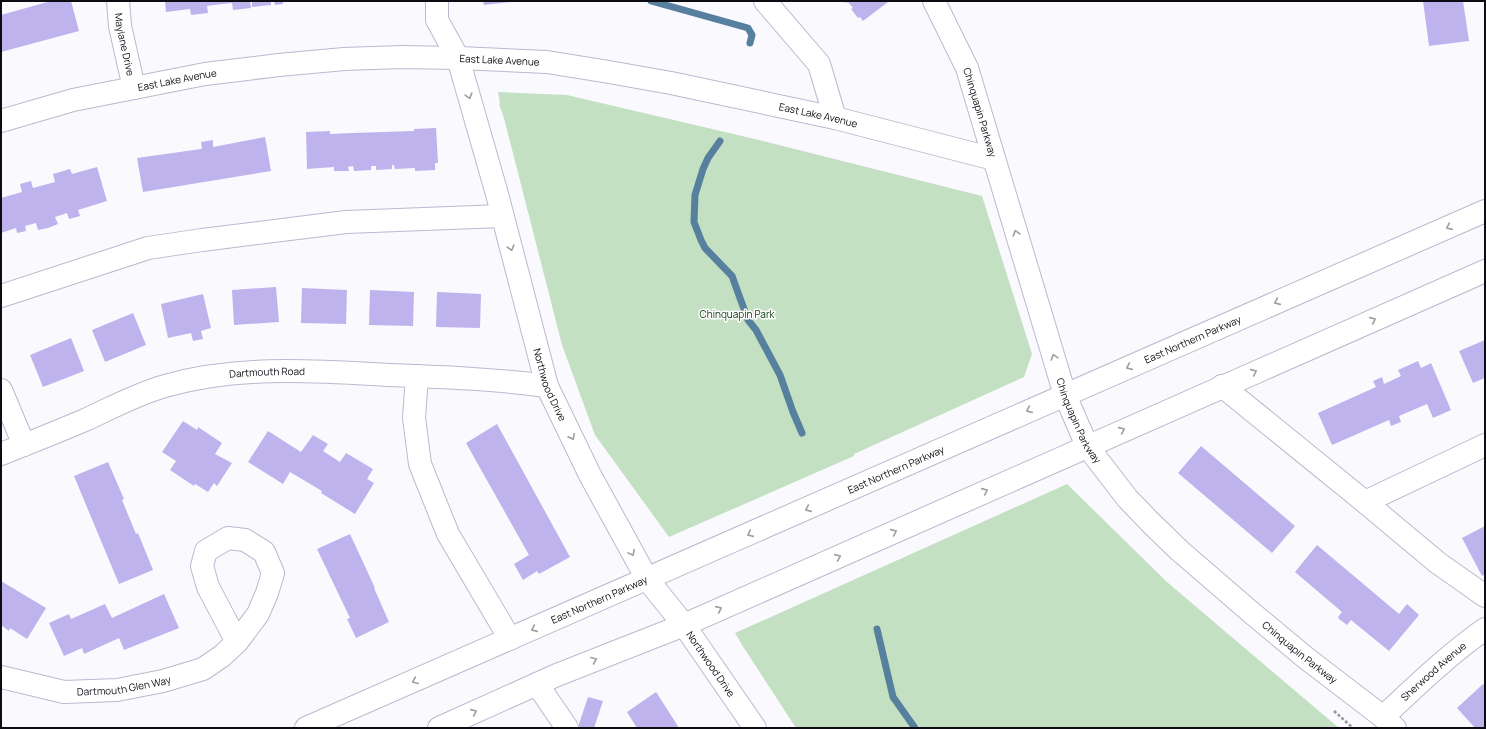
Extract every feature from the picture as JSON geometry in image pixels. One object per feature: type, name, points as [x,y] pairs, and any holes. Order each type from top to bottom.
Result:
[{"type":"street","name":"Maylane Drive","points":[[118,1],[120,26],[134,88]]},
{"type":"street","name":"Northwood Drive","points":[[437,1],[437,20],[458,58],[498,194],[502,216],[547,386],[590,475],[647,580],[684,625],[755,728]]},
{"type":"street","points":[[765,1],[819,64],[835,118]]},
{"type":"street","name":"Chinquapin Parkway","points":[[934,1],[967,68],[1065,395],[1087,446],[1127,498],[1180,551],[1306,658],[1389,722]]},
{"type":"street","name":"East Lake Avenue","points":[[1,121],[73,100],[205,74],[279,65],[358,59],[402,57],[458,58],[547,62],[671,83],[835,118],[994,159]]},
{"type":"street","name":"East Northern Parkway","points":[[306,728],[647,580],[1485,211]]},
{"type":"street","points":[[1,296],[148,248],[346,222],[502,216]]},
{"type":"street","points":[[439,728],[537,684],[684,625],[1485,271]]},
{"type":"street","name":"Dartmouth Road","points":[[1,454],[58,432],[140,395],[166,386],[225,375],[265,371],[324,371],[507,380],[547,386]]},
{"type":"street","points":[[417,376],[414,418],[420,464],[448,534],[510,639]]},
{"type":"street","points":[[1222,386],[1438,563],[1485,596]]},
{"type":"street","points":[[1,390],[24,445]]},
{"type":"street","points":[[1365,502],[1485,445]]},
{"type":"street","name":"Sherwood Avenue","points":[[1389,722],[1434,669],[1468,640],[1485,629]]},
{"type":"street","name":"Dartmouth Glen Way","points":[[1,677],[64,692],[117,690],[163,681],[203,669],[222,656],[237,642]]},
{"type":"street","points":[[537,684],[567,728]]},
{"type":"green space","name":"Chinquapin Park","points":[[498,92],[567,95],[759,140],[982,196],[1032,354],[1024,377],[854,454],[854,456],[669,537],[595,435],[562,345],[504,118],[499,104]]},
{"type":"green space","points":[[1067,484],[1167,582],[1339,728],[796,728],[735,633]]},
{"type":"building","points":[[51,1],[71,1],[79,31],[1,52],[1,15]]},
{"type":"building","points":[[165,1],[250,1],[251,8],[233,10],[232,3],[214,5],[207,6],[208,13],[191,15],[190,9],[166,12]]},
{"type":"building","points":[[252,1],[271,1],[271,5],[252,7]]},
{"type":"building","points":[[274,1],[283,1],[283,4],[275,5]]},
{"type":"building","points":[[483,1],[511,1],[511,2],[484,5]]},
{"type":"building","points":[[844,1],[888,2],[863,21],[860,17],[858,18],[848,2],[846,3]]},
{"type":"building","points":[[1423,1],[1463,1],[1469,41],[1429,46]]},
{"type":"building","points":[[436,128],[438,163],[435,163],[435,170],[415,171],[415,168],[395,169],[394,165],[392,165],[392,169],[376,170],[376,166],[371,166],[371,170],[354,171],[353,166],[348,167],[349,171],[334,171],[334,167],[307,169],[306,132],[330,131],[330,134],[414,131],[414,129]]},
{"type":"building","points":[[265,137],[271,171],[143,192],[137,158],[202,149],[201,142],[213,140],[213,147]]},
{"type":"building","points":[[97,167],[107,201],[78,210],[80,216],[69,219],[67,213],[55,217],[58,224],[48,228],[38,230],[36,223],[25,226],[26,231],[17,233],[16,228],[1,233],[1,198],[22,192],[20,184],[31,181],[33,188],[55,182],[53,174],[70,169],[72,174]]},
{"type":"building","points":[[276,287],[279,322],[234,325],[232,290]]},
{"type":"building","points":[[302,288],[347,290],[346,324],[301,323]]},
{"type":"building","points":[[370,290],[414,292],[413,326],[369,325]]},
{"type":"building","points":[[437,292],[481,294],[480,328],[436,327]]},
{"type":"building","points":[[203,294],[211,328],[201,331],[203,339],[193,341],[191,333],[168,338],[161,304]]},
{"type":"building","points":[[133,313],[146,345],[105,362],[92,330]]},
{"type":"building","points":[[71,338],[84,371],[43,387],[30,355]]},
{"type":"building","points":[[1485,340],[1485,378],[1473,383],[1459,351]]},
{"type":"building","points":[[1418,361],[1421,368],[1431,363],[1451,410],[1433,418],[1427,404],[1399,416],[1401,422],[1391,426],[1389,420],[1332,445],[1318,413],[1376,387],[1373,381],[1382,377],[1384,384],[1401,376],[1398,370]]},
{"type":"building","points":[[183,421],[197,430],[198,427],[222,443],[215,454],[232,463],[217,486],[214,483],[208,492],[195,484],[194,486],[170,470],[176,461],[162,452]]},
{"type":"building","points":[[497,424],[570,557],[539,574],[537,571],[523,580],[514,564],[529,555],[466,443]]},
{"type":"building","points":[[268,431],[301,452],[313,435],[328,444],[323,451],[340,462],[346,453],[373,469],[367,479],[374,483],[355,514],[321,493],[322,491],[290,472],[283,484],[248,462]]},
{"type":"building","points":[[1201,446],[1295,526],[1272,553],[1178,473]]},
{"type":"building","points":[[108,462],[124,499],[122,500],[136,534],[138,533],[153,570],[119,584],[74,476]]},
{"type":"building","points":[[1485,526],[1485,574],[1482,576],[1462,538]]},
{"type":"building","points":[[350,534],[389,622],[356,638],[347,619],[350,618],[317,549]]},
{"type":"building","points":[[1317,545],[1399,614],[1407,604],[1419,615],[1389,651],[1351,620],[1347,625],[1339,619],[1338,617],[1342,612],[1295,572]]},
{"type":"building","points":[[1,581],[46,608],[27,639],[10,628],[9,631],[1,625]]},
{"type":"building","points":[[164,594],[179,628],[124,650],[119,638],[84,654],[82,648],[64,656],[49,623],[69,614],[71,619],[105,604],[112,618]]},
{"type":"building","points":[[1483,684],[1485,686],[1485,728],[1475,728],[1457,708]]},
{"type":"building","points":[[656,692],[679,728],[637,728],[627,712]]},
{"type":"building","points":[[588,697],[603,701],[594,728],[581,728],[578,727]]},
{"type":"waterway","points":[[651,1],[748,28],[752,35],[750,43]]},
{"type":"waterway","points":[[720,141],[708,158],[703,169],[695,195],[694,222],[705,248],[732,276],[748,320],[756,330],[780,375],[802,433]]},
{"type":"waterway","points":[[877,629],[893,697],[915,728]]}]
